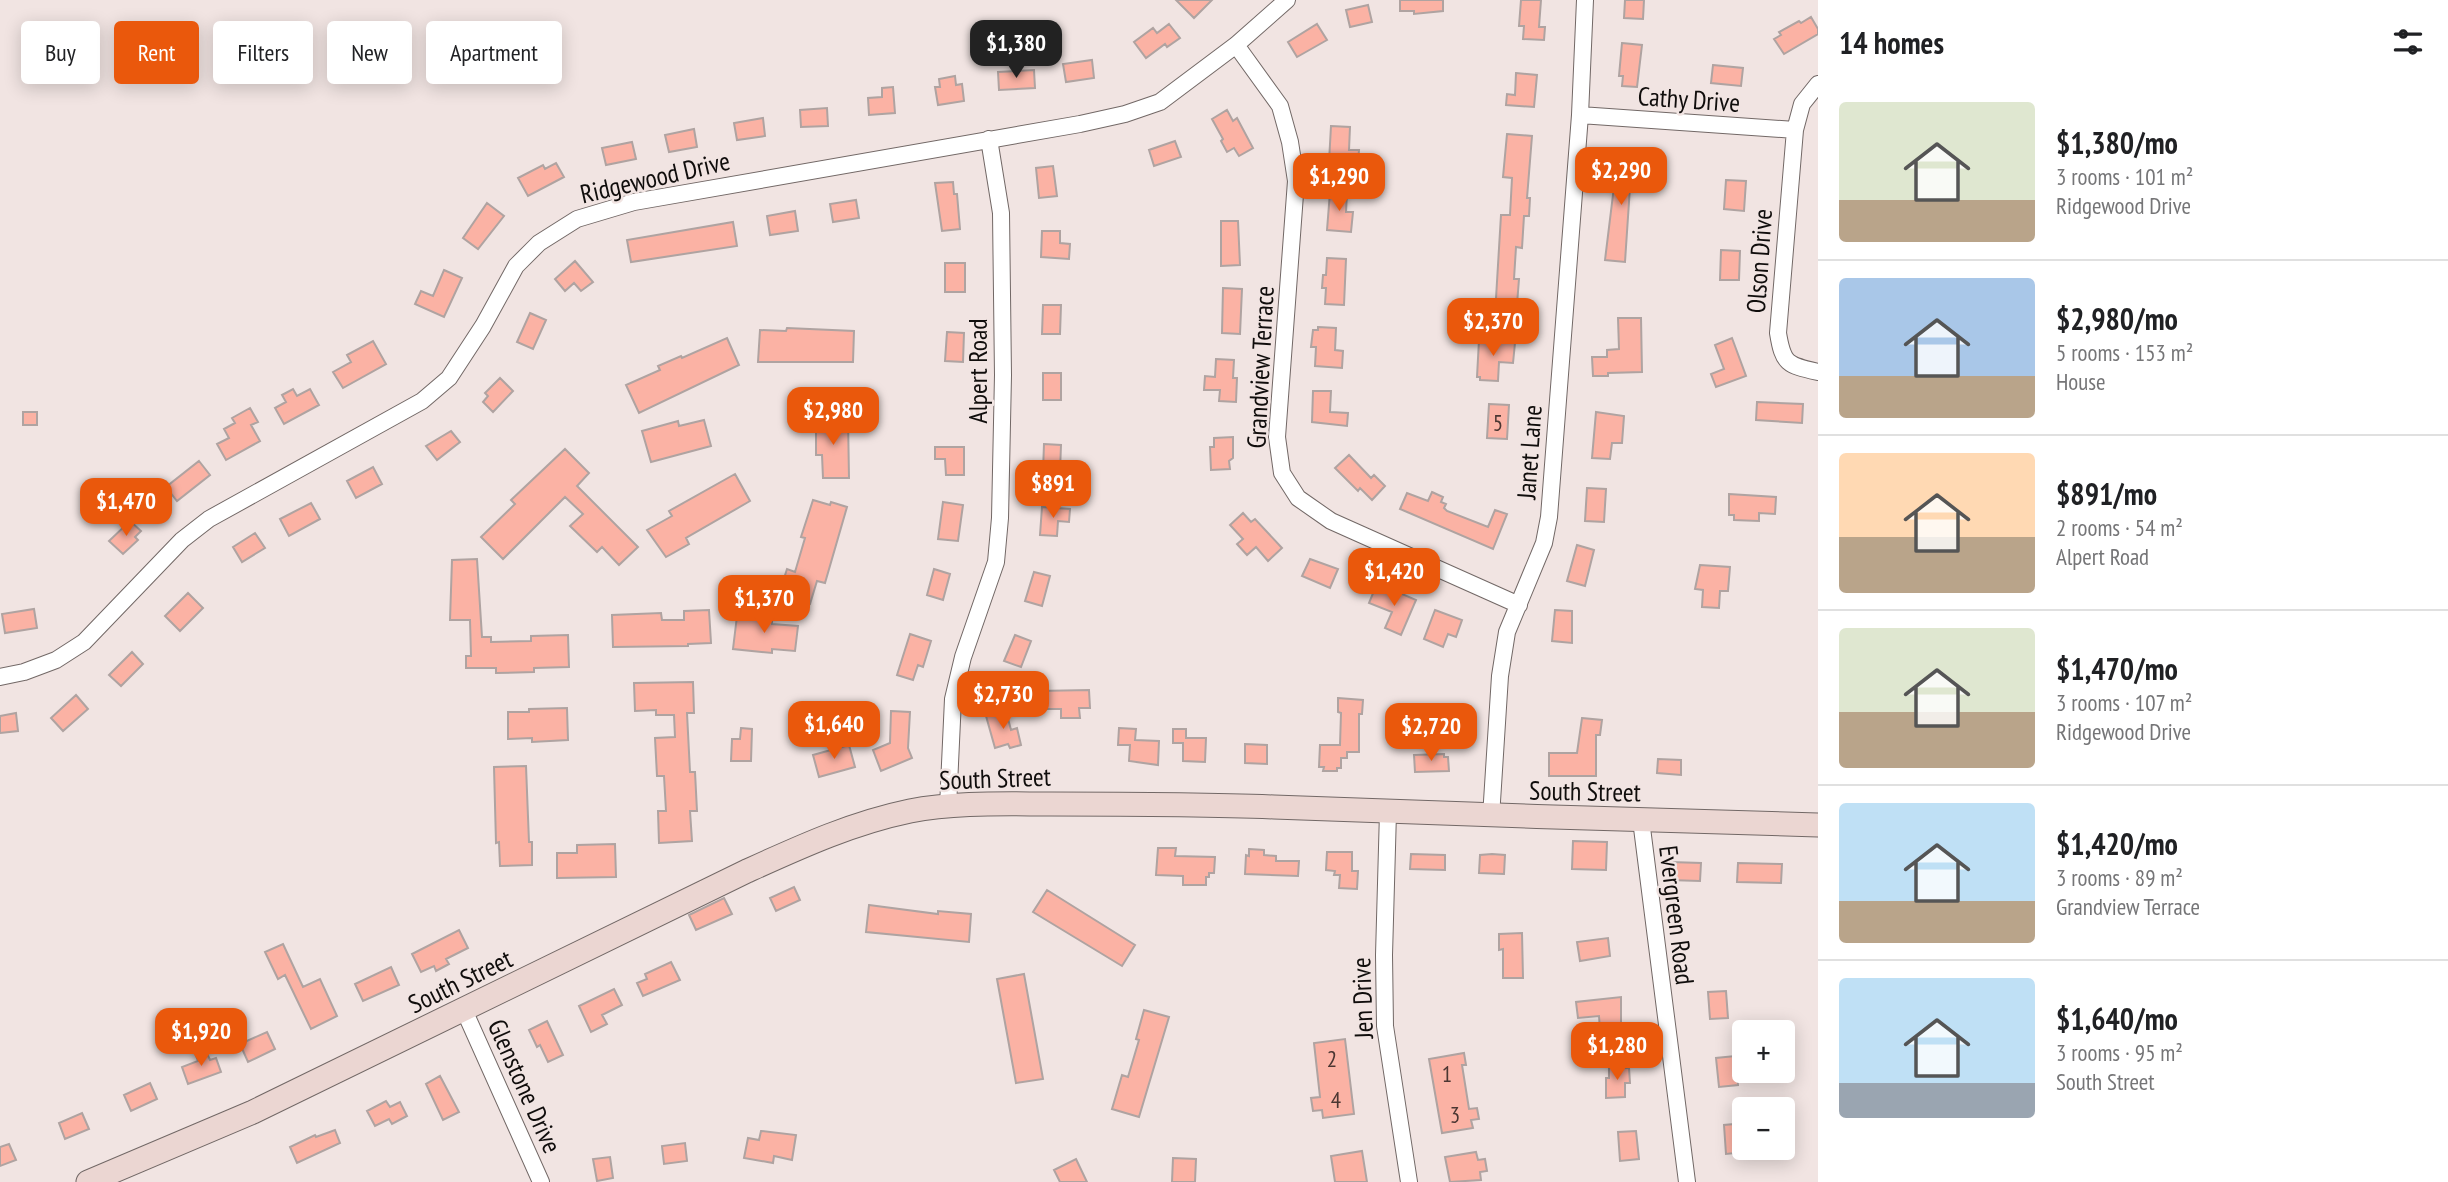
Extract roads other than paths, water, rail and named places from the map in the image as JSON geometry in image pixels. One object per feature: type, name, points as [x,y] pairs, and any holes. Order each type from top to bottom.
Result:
[{"type":"street","name":"Ridgewood Drive","points":[[0,677],[24,672],[56,660],[84,642],[182,540],[208,519],[422,401],[449,378],[483,326],[516,266],[539,243],[577,219],[634,202],[1125,114],[1160,102],[1236,46],[1287,0]]},
{"type":"street","name":"Janet Lane","points":[[1491,817],[1500,676],[1507,632],[1544,543],[1549,517],[1580,116],[1586,0]]},
{"type":"street","name":"Grandview Terrace","points":[[1236,46],[1280,106],[1290,142],[1296,181],[1277,437],[1282,473],[1298,498],[1331,522],[1519,605]]},
{"type":"street","points":[[1795,130],[1802,104],[1818,85]]},
{"type":"street","name":"Cathy Drive","points":[[1580,116],[1795,130]]},
{"type":"street","name":"Olson Drive","points":[[1795,130],[1778,332],[1782,355],[1794,366],[1818,372]]},
{"type":"street","name":"Alpert Road","points":[[948,807],[953,699],[963,657],[996,562],[1000,518],[1003,374],[1001,213],[989,139]]},
{"type":"street","name":"South Street","points":[[88,1182],[253,1112],[734,877],[823,837],[872,819],[948,807],[1186,804],[1491,817],[1818,825]]},
{"type":"street","name":"Jen Drive","points":[[1388,811],[1385,1026],[1409,1182]]},
{"type":"street","name":"Evergreen Road","points":[[1641,820],[1687,1182]]},
{"type":"street","name":"Glenstone Drive","points":[[464,1010],[541,1182]]}]
